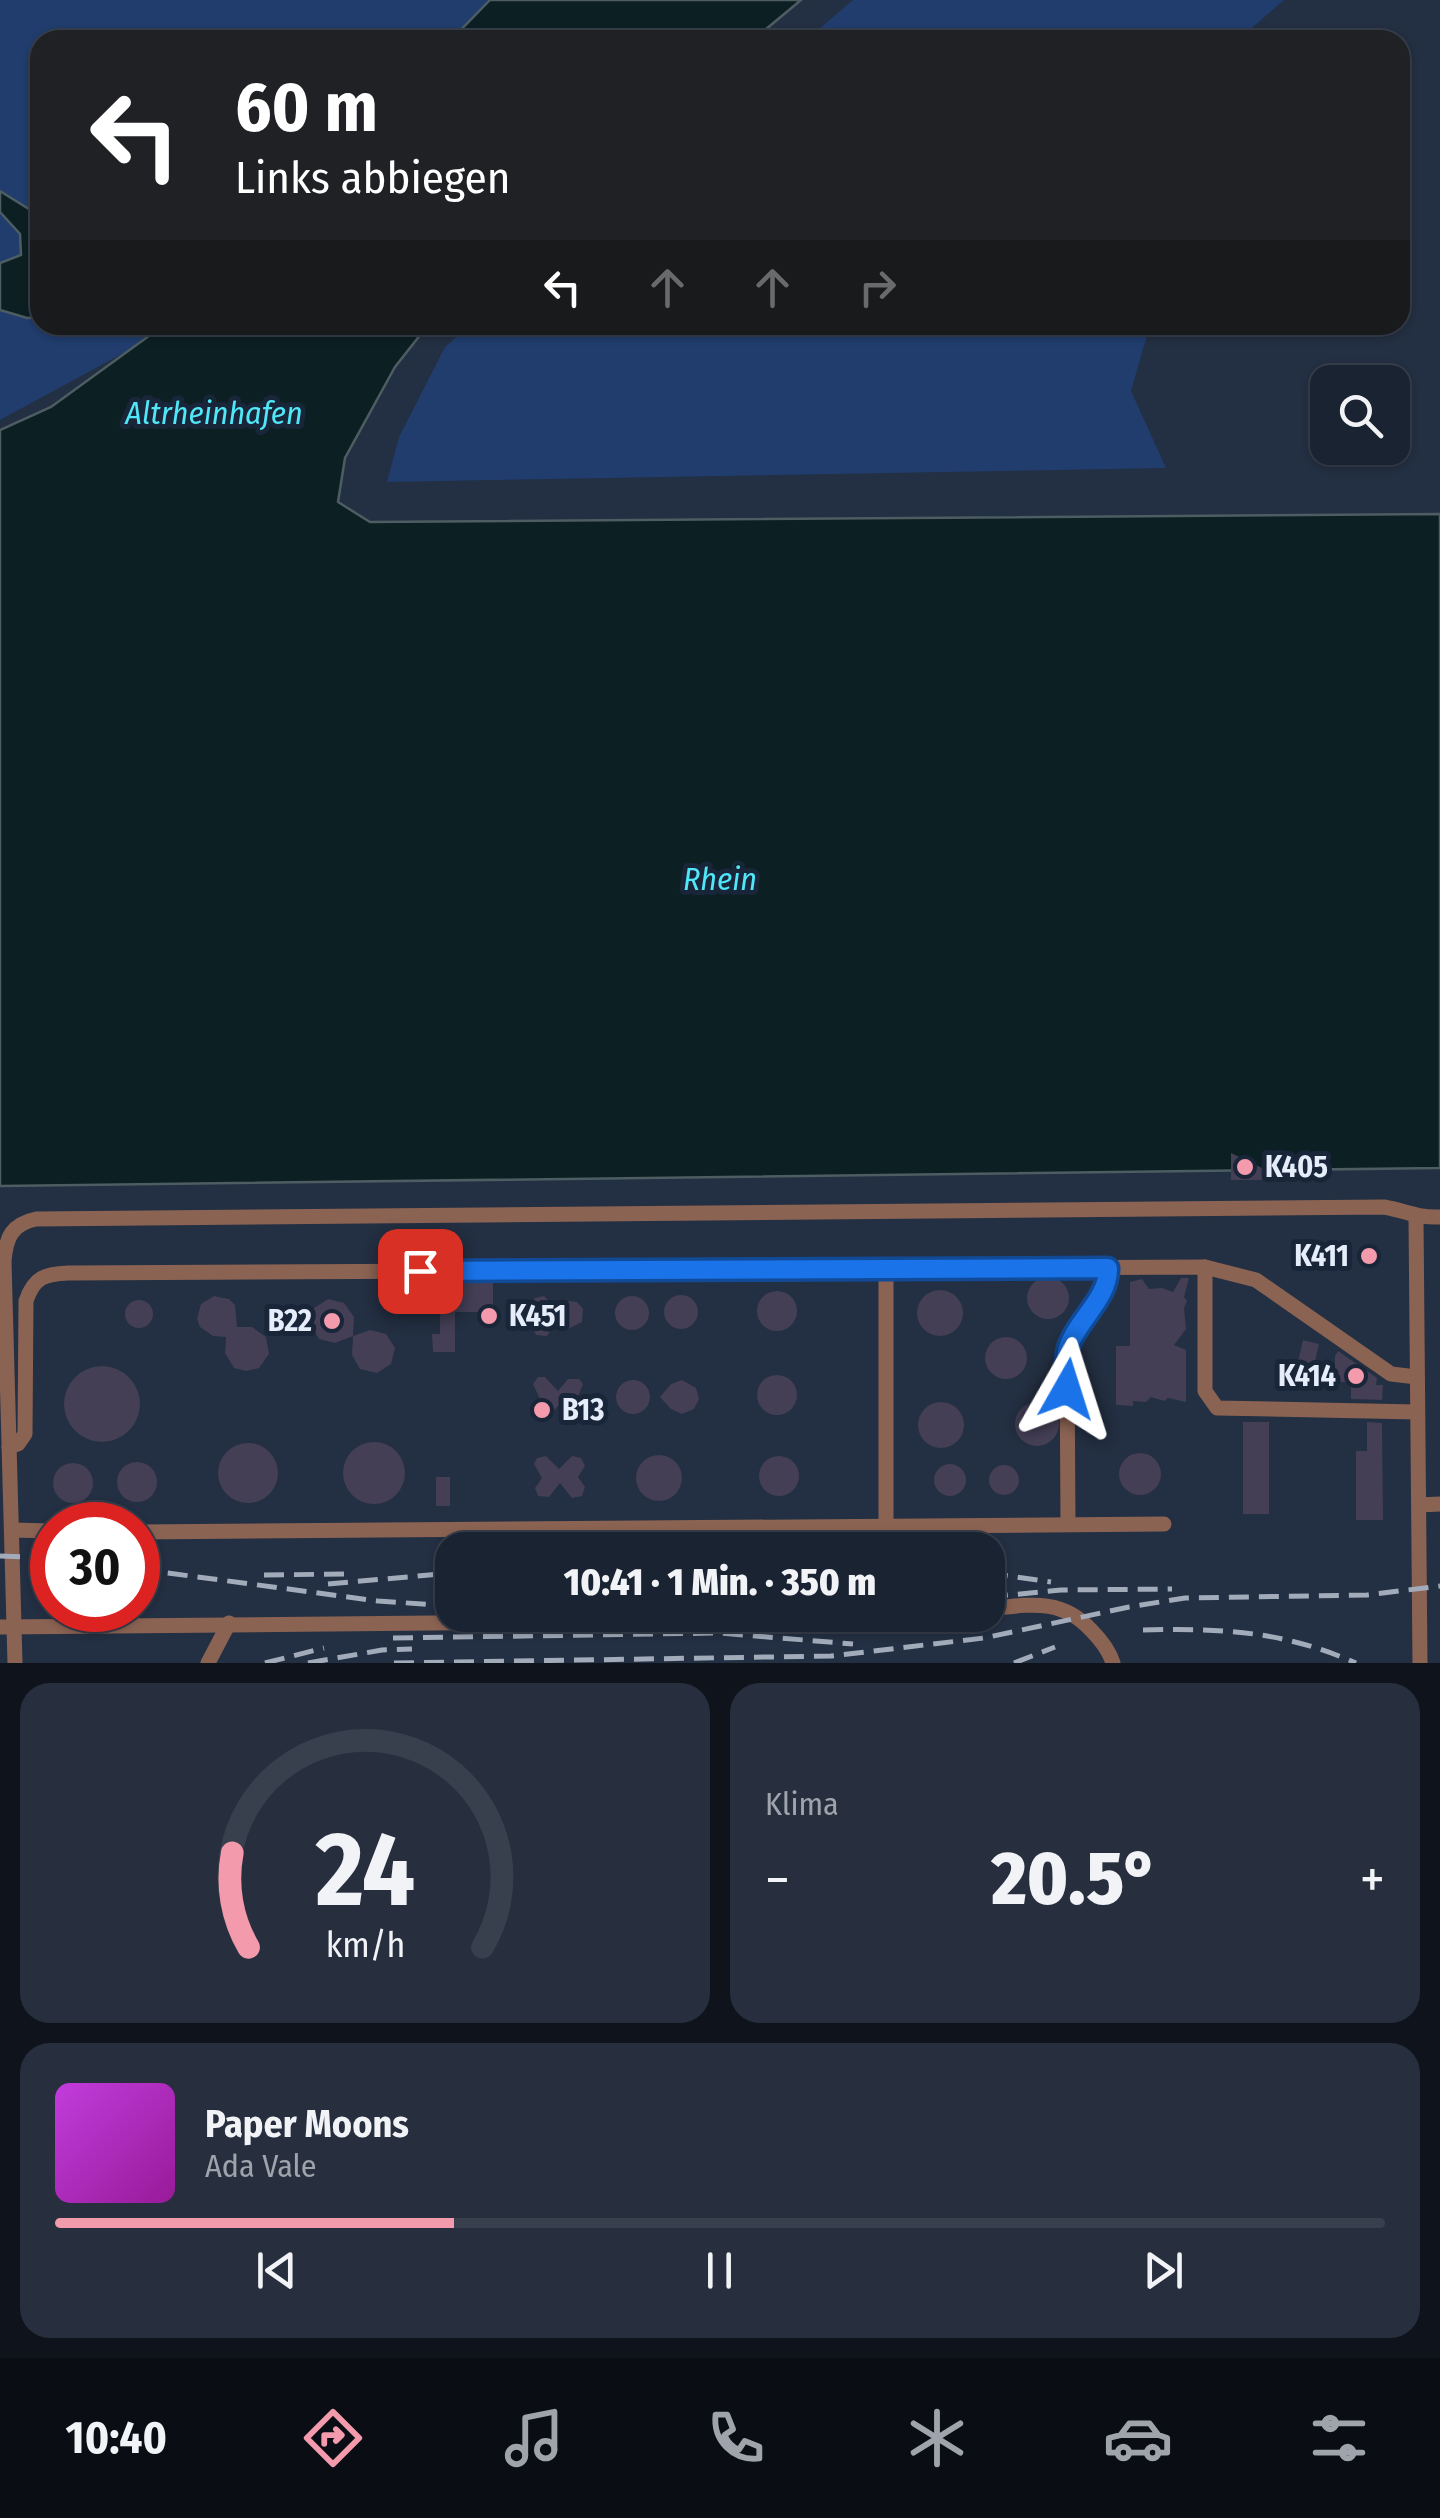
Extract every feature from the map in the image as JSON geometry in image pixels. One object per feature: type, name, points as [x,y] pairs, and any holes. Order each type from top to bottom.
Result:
[{"type":"street","points":[[16,1663],[8,1626],[12,1530],[4,1261],[5,1229],[21,1222],[357,1215],[1384,1207],[1406,1211],[1416,1218],[1440,1217]]},
{"type":"street","points":[[1416,1218],[1420,1663]]},
{"type":"street","points":[[10,1447],[18,1444],[24,1434],[26,1301],[37,1279],[46,1274],[1205,1267],[1256,1280],[1391,1374],[1417,1378]]},
{"type":"street","points":[[1205,1267],[1204,1391],[1218,1408],[1417,1412]]},
{"type":"street","points":[[1068,1524],[1067,1356],[1074,1336],[1109,1277],[1108,1268]]},
{"type":"street","points":[[886,1269],[886,1526]]},
{"type":"street","points":[[1419,1505],[1440,1504]]},
{"type":"street","points":[[160,1532],[1164,1524]]},
{"type":"street","points":[[12,1530],[30,1530]]},
{"type":"street","points":[[1005,1608],[1066,1608],[1098,1637],[1113,1663]]},
{"type":"street","points":[[8,1626],[435,1622]]},
{"type":"street","points":[[208,1663],[229,1623]]},
{"type":"shaded area","points":[[0,0],[491,0],[460,30],[30,30],[30,335],[147,335],[129,350],[0,420]]},
{"type":"shaded area","points":[[853,0],[1284,0],[1251,30],[818,30]]},
{"type":"shaded area","points":[[459,335],[1147,335],[1131,391],[1166,468],[387,482],[399,437],[445,347]]},
{"type":"water","points":[[490,0],[801,0],[765,30],[461,30]]},
{"type":"water","points":[[0,191],[30,210],[30,318],[0,310],[0,263],[21,255],[20,234],[0,212]]},
{"type":"water","points":[[150,335],[420,335],[395,367],[345,458],[338,502],[370,522],[1440,514],[1440,1168],[0,1186],[0,430],[51,407]]},
{"type":"building","name":"K405","points":[[1231,1153],[1287,1180],[1231,1180]]},
{"type":"building","points":[[1048,1277],[1063,1283],[1069,1298],[1063,1313],[1048,1319],[1033,1313],[1027,1298],[1033,1283]]},
{"type":"building","points":[[1181,1278],[1189,1278],[1184,1297],[1186,1329],[1174,1345],[1186,1350],[1186,1402],[1151,1397],[1146,1402],[1133,1401],[1133,1406],[1116,1405],[1116,1346],[1130,1346],[1130,1282],[1142,1279],[1149,1289],[1173,1292]]},
{"type":"building","points":[[440,1282],[493,1283],[493,1312],[455,1312],[455,1352],[433,1352],[432,1334],[440,1334]]},
{"type":"building","points":[[940,1290],[956,1297],[963,1313],[956,1329],[940,1336],[924,1329],[917,1313],[924,1297]]},
{"type":"building","points":[[777,1291],[791,1297],[797,1311],[791,1325],[777,1331],[763,1325],[757,1311],[763,1297]]},
{"type":"building","points":[[681,1295],[693,1300],[698,1312],[693,1324],[681,1329],[669,1324],[664,1312],[669,1300]]},
{"type":"building","points":[[214,1296],[229,1299],[235,1305],[237,1327],[252,1327],[266,1337],[269,1354],[259,1368],[234,1368],[225,1353],[226,1337],[213,1336],[200,1327],[197,1319],[201,1304]]},
{"type":"building","points":[[544,1296],[556,1308],[568,1301],[577,1302],[583,1309],[582,1322],[570,1328],[554,1324],[547,1336],[536,1335],[533,1327],[540,1318],[532,1303]]},
{"type":"building","points":[[632,1296],[644,1301],[649,1313],[644,1325],[632,1330],[620,1325],[615,1313],[620,1301]]},
{"type":"building","name":"B22","points":[[328,1299],[344,1303],[354,1317],[353,1336],[335,1343],[319,1339],[310,1324],[314,1308]]},
{"type":"building","points":[[139,1300],[149,1304],[153,1314],[149,1324],[139,1328],[129,1324],[125,1314],[129,1304]]},
{"type":"building","points":[[370,1330],[386,1334],[395,1348],[391,1364],[377,1373],[360,1369],[352,1355],[353,1336]]},
{"type":"building","points":[[1006,1337],[1021,1343],[1027,1358],[1021,1373],[1006,1379],[991,1373],[985,1358],[991,1343]]},
{"type":"building","points":[[1303,1340],[1319,1344],[1313,1370],[1297,1366]]},
{"type":"building","name":"K414","points":[[1338,1351],[1377,1378],[1376,1385],[1383,1385],[1382,1400],[1351,1399],[1351,1382],[1335,1382]]},
{"type":"building","points":[[102,1366],[129,1377],[140,1404],[129,1431],[102,1442],[75,1431],[64,1404],[75,1377]]},
{"type":"building","points":[[777,1375],[791,1381],[797,1395],[791,1409],[777,1415],[763,1409],[757,1395],[763,1381]]},
{"type":"building","points":[[538,1377],[545,1377],[558,1391],[568,1379],[579,1379],[583,1384],[577,1399],[583,1408],[581,1416],[571,1418],[559,1405],[547,1418],[536,1417],[533,1408],[540,1399],[533,1384]]},
{"type":"building","points":[[633,1380],[645,1385],[650,1397],[645,1409],[633,1414],[621,1409],[616,1397],[621,1385]]},
{"type":"building","points":[[682,1380],[696,1388],[699,1399],[694,1409],[682,1414],[660,1397],[671,1384]]},
{"type":"building","points":[[941,1402],[957,1409],[964,1425],[957,1441],[941,1448],[925,1441],[918,1425],[925,1409]]},
{"type":"building","points":[[1037,1402],[1053,1408],[1059,1424],[1053,1440],[1037,1446],[1021,1440],[1015,1424],[1021,1408]]},
{"type":"building","points":[[1243,1422],[1269,1422],[1269,1514],[1243,1514]]},
{"type":"building","points":[[1367,1422],[1382,1423],[1383,1520],[1356,1520],[1356,1451],[1367,1451]]},
{"type":"building","points":[[374,1442],[396,1451],[405,1473],[396,1495],[374,1504],[352,1495],[343,1473],[352,1451]]},
{"type":"building","points":[[248,1443],[269,1452],[278,1473],[269,1494],[248,1503],[227,1494],[218,1473],[227,1452]]},
{"type":"building","points":[[1140,1453],[1155,1459],[1161,1474],[1155,1489],[1140,1495],[1125,1489],[1119,1474],[1125,1459]]},
{"type":"building","points":[[659,1455],[675,1462],[682,1478],[675,1494],[659,1501],[643,1494],[636,1478],[643,1462]]},
{"type":"building","points":[[546,1456],[559,1469],[572,1456],[581,1458],[585,1466],[578,1477],[585,1487],[582,1496],[572,1498],[560,1483],[549,1497],[538,1496],[535,1488],[542,1478],[534,1464],[537,1458]]},
{"type":"building","points":[[779,1456],[793,1462],[799,1476],[793,1490],[779,1496],[765,1490],[759,1476],[765,1462]]},
{"type":"building","points":[[129,1463],[145,1463],[156,1474],[156,1490],[145,1501],[129,1501],[118,1490],[118,1474]]},
{"type":"building","points":[[65,1464],[81,1464],[92,1475],[92,1491],[81,1502],[65,1502],[54,1491],[54,1475]]},
{"type":"building","points":[[950,1464],[961,1469],[966,1480],[961,1491],[950,1496],[939,1491],[934,1480],[939,1469]]},
{"type":"building","points":[[1004,1465],[1015,1469],[1019,1480],[1015,1491],[1004,1495],[993,1491],[989,1480],[993,1469]]},
{"type":"building","points":[[436,1477],[450,1477],[450,1506],[436,1506]]},
{"type":"railway","points":[[0,1556],[30,1557]]},
{"type":"railway","points":[[160,1572],[435,1605]]},
{"type":"railway","points":[[264,1575],[344,1574]]},
{"type":"railway","points":[[328,1584],[435,1575]]},
{"type":"railway","points":[[1005,1575],[1051,1582]]},
{"type":"railway","points":[[394,1663],[831,1656],[984,1638],[1185,1598],[1367,1595],[1440,1586]]},
{"type":"railway","points":[[1005,1595],[1061,1590],[1172,1589]]},
{"type":"railway","points":[[1143,1630],[1252,1634],[1303,1644],[1356,1663]]},
{"type":"railway","points":[[393,1638],[719,1633],[853,1644]]},
{"type":"railway","points":[[1014,1663],[1055,1647]]},
{"type":"railway","points":[[265,1663],[324,1648]]},
{"type":"railway","points":[[308,1663],[382,1650],[412,1649]]},
{"type":"place","name":"K405","points":[[1245,1167]]},
{"type":"place","name":"K411","points":[[1369,1256]]},
{"type":"place","name":"K451","points":[[489,1316]]},
{"type":"place","name":"B22","points":[[332,1321]]},
{"type":"place","name":"K414","points":[[1356,1376]]},
{"type":"place","name":"B13","points":[[542,1410]]},
{"type":"route","points":[[420,1271],[1108,1268],[1109,1277],[1102,1292],[1068,1348],[1067,1389]]},
{"type":"water label","name":"Altrheinhafen","points":[[214,413]]},
{"type":"water label","name":"Rhein","points":[[720,879]]}]
